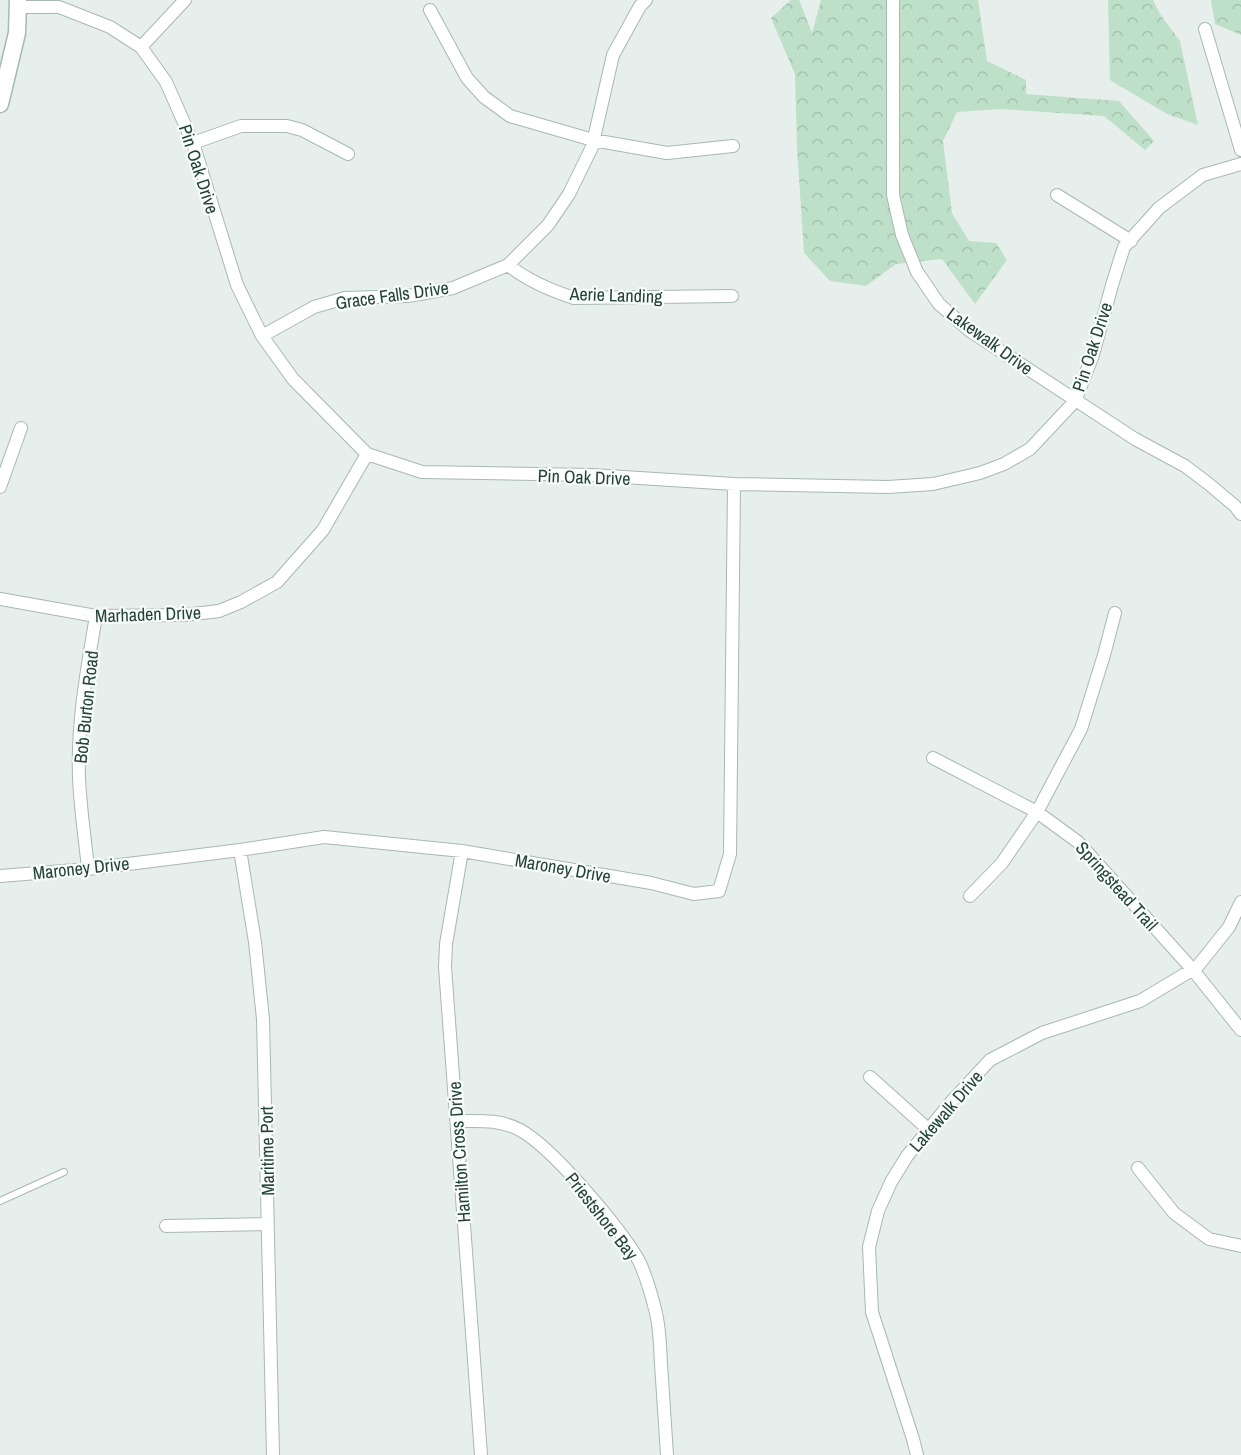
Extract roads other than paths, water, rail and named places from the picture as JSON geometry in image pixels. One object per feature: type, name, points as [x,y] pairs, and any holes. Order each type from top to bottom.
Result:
[{"type":"street","points":[[141,47],[185,0]]},
{"type":"street","name":"Lakewalk Drive","points":[[893,0],[893,195],[902,235],[917,272],[939,304],[970,331],[1135,439],[1185,466],[1239,507]]},
{"type":"street","name":"Grace Falls Drive","points":[[262,336],[314,307],[345,298],[408,296],[453,288],[508,265],[548,225],[569,194],[593,140],[613,55],[640,2]]},
{"type":"street","points":[[0,104],[17,33],[17,4]]},
{"type":"street","name":"Pin Oak Drive","points":[[17,4],[59,7],[110,27],[141,47],[166,82],[193,143],[237,285],[262,336],[293,379],[367,454],[422,472],[592,475],[734,484],[914,486],[980,473],[1004,464],[1030,449],[1075,401],[1094,355],[1124,248],[1160,208],[1203,175],[1241,164]]},
{"type":"street","points":[[430,10],[467,78],[496,107],[522,120],[593,140],[667,153],[733,146]]},
{"type":"street","points":[[1205,29],[1241,150]]},
{"type":"street","points":[[193,143],[241,126],[287,126],[302,130],[348,154]]},
{"type":"street","points":[[1057,195],[1131,240]]},
{"type":"street","name":"Aerie Landing","points":[[508,265],[524,278],[574,298],[732,296]]},
{"type":"street","points":[[0,487],[21,429]]},
{"type":"street","name":"Marhaden Drive","points":[[0,599],[96,616],[185,615],[219,611],[277,582],[323,530],[367,454]]},
{"type":"street","name":"Maroney Drive","points":[[0,876],[88,869],[324,837],[462,851],[651,883],[694,894],[719,891],[730,854],[734,484]]},
{"type":"street","points":[[970,896],[1002,863],[1037,812],[1081,729],[1115,613]]},
{"type":"street","name":"Bob Burton Road","points":[[88,869],[79,777],[80,731],[83,693],[96,616]]},
{"type":"street","name":"Springstead Trail","points":[[933,758],[1037,812],[1078,842],[1193,970],[1241,1030]]},
{"type":"street","name":"Maritime Port","points":[[240,850],[255,942],[263,1019],[267,1111],[267,1224],[273,1455]]},
{"type":"street","name":"Hamilton Cross Drive","points":[[462,851],[446,944],[445,967],[481,1455]]},
{"type":"street","name":"Lakewalk Drive","points":[[917,1455],[914,1439],[872,1312],[869,1247],[878,1211],[891,1182],[907,1156],[952,1101],[990,1060],[1042,1034],[1140,1001],[1193,970],[1229,927],[1241,902]]},
{"type":"street","points":[[870,1077],[929,1130]]},
{"type":"street","name":"Priestshore Bay","points":[[457,1121],[487,1120],[518,1129],[530,1136],[559,1163],[596,1204],[625,1240],[639,1262],[656,1311],[667,1455]]},
{"type":"street","points":[[1138,1168],[1174,1213],[1209,1239],[1241,1246]]},
{"type":"street","points":[[166,1226],[267,1224]]},
{"type":"lane","points":[[0,1201],[64,1172]]}]
